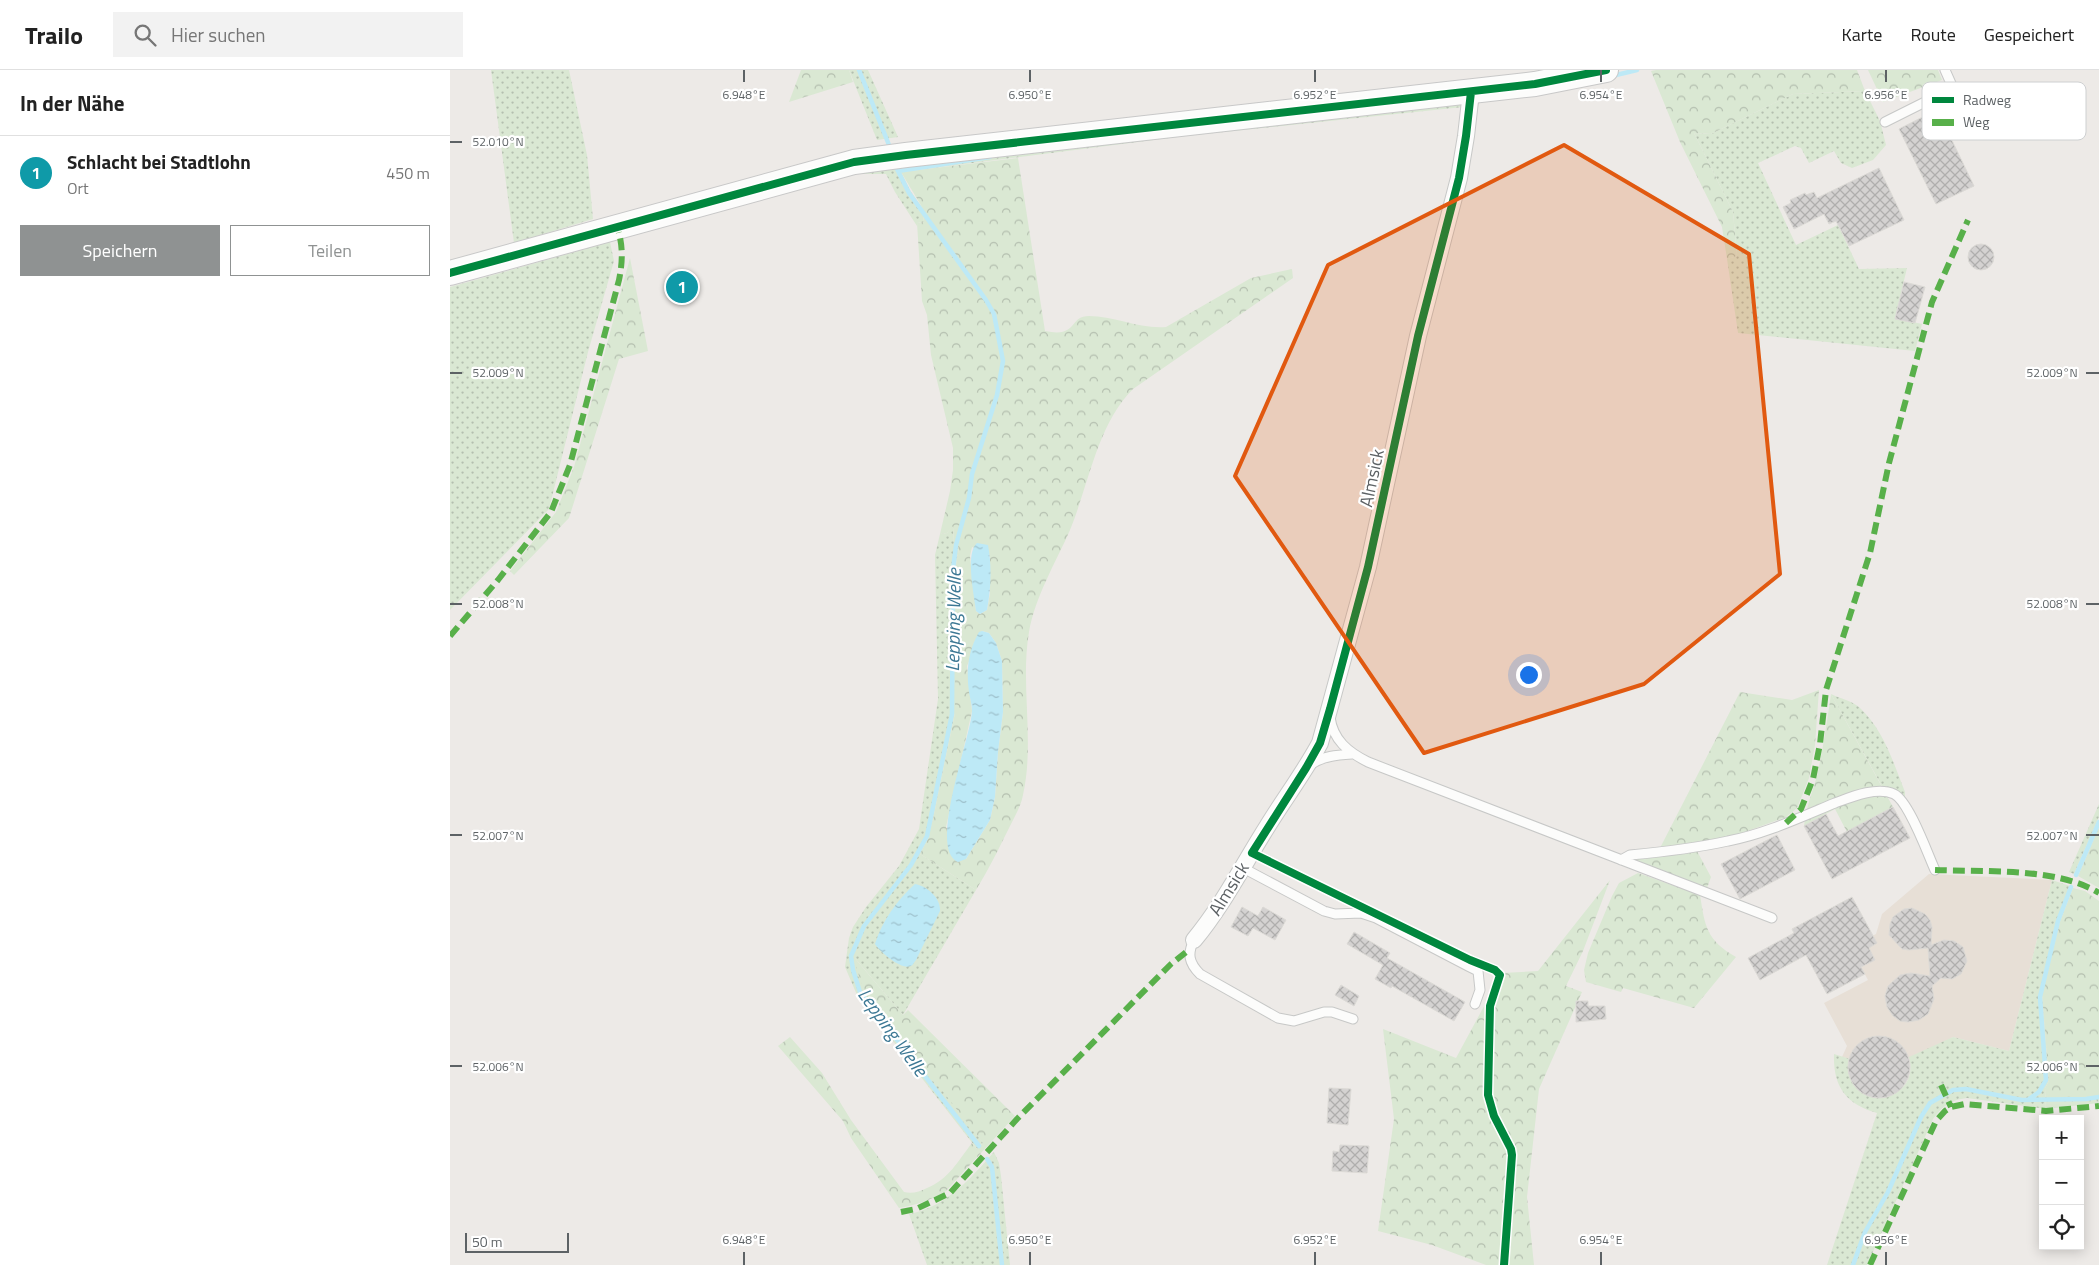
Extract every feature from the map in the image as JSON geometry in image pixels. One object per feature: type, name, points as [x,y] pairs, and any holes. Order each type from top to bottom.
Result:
[{"type":"street","points":[[450,273],[809,173],[878,158],[1470,92],[1535,84],[1606,70]]},
{"type":"street","name":"Almsick","points":[[1194,940],[1209,922],[1320,743],[1368,568],[1418,336],[1459,178],[1466,136],[1470,92]]},
{"type":"lane","points":[[1945,70],[1950,82]]},
{"type":"lane","points":[[1885,122],[1922,104]]},
{"type":"lane","points":[[1330,712],[1332,726],[1338,741],[1352,754],[1772,918]]},
{"type":"lane","points":[[1306,768],[1318,760],[1332,756],[1352,754]]},
{"type":"lane","points":[[1621,860],[1630,855],[1730,841],[1861,793],[1878,792],[1894,794],[1902,801],[1935,870]]},
{"type":"lane","points":[[1242,868],[1324,911],[1335,914],[1361,913],[1376,918],[1478,971],[1480,990],[1475,1004]]},
{"type":"lane","points":[[1194,940],[1190,949],[1189,959],[1193,967],[1200,974],[1278,1018],[1294,1021],[1324,1012],[1332,1012],[1352,1019]]},
{"type":"highlighted area","points":[[1564,145],[1749,254],[1780,574],[1644,684],[1424,753],[1235,476],[1328,265]]},
{"type":"shaded area","points":[[1929,874],[2052,880],[2009,1051],[1953,1037],[1910,1062],[1909,1077],[1901,1089],[1888,1096],[1873,1097],[1860,1090],[1851,1078],[1849,1071],[1850,1059],[1842,1057],[1847,1046],[1824,1003],[1868,980],[1850,947],[1876,934],[1882,914]]},
{"type":"green space","points":[[491,70],[569,70],[587,155],[593,219],[514,243]]},
{"type":"green space","points":[[801,70],[849,70],[853,82],[789,102]]},
{"type":"green space","points":[[849,70],[868,70],[898,137],[877,140]]},
{"type":"green space","points":[[1857,70],[1865,91],[1793,94],[1711,134],[1694,133],[1733,212],[1737,256],[1727,259],[1722,227],[1680,142],[1651,71]]},
{"type":"green space","points":[[1868,70],[1938,70],[1942,80],[1922,82],[1922,87],[1883,102]]},
{"type":"green space","points":[[1865,91],[1880,121],[1886,145],[1873,160],[1852,168],[1841,163],[1834,151],[1809,163],[1801,148],[1795,146],[1758,163],[1796,245],[1838,225],[1859,269],[1907,268],[1895,318],[1922,324],[1915,351],[1738,333],[1727,259],[1737,256],[1733,212],[1694,133],[1711,134],[1793,94]]},
{"type":"green space","points":[[1460,103],[1463,107],[1185,136],[901,172],[911,192],[922,207],[924,222],[917,223],[917,226],[886,174],[852,174],[627,237],[625,229],[834,171],[885,170],[905,167],[904,159]]},
{"type":"green space","points":[[1018,158],[1045,331],[1063,332],[1078,319],[1089,316],[1146,326],[1166,327],[1251,278],[1292,269],[1293,278],[1133,389],[1121,404],[1102,437],[1077,512],[1041,593],[1029,632],[1026,672],[1028,754],[1021,803],[976,890],[920,854],[928,838],[933,819],[955,713],[955,570],[959,548],[954,544],[953,526],[947,533],[940,534],[950,491],[953,470],[953,448],[931,355],[927,315],[922,301],[917,223],[924,222],[922,207],[901,172]],"holes":[[[972,547],[990,555],[990,593],[987,610],[980,614],[976,611],[970,556]],[[982,631],[989,633],[996,643],[1002,661],[1003,712],[995,797],[990,820],[966,859],[946,827],[972,711],[967,666]]]},
{"type":"green space","points":[[610,242],[614,261],[588,352],[549,509],[450,610],[450,287]]},
{"type":"green space","points":[[630,258],[648,351],[619,359],[569,518],[514,575],[510,571],[556,512],[574,467]]},
{"type":"green space","points":[[953,525],[954,544],[959,548],[955,570],[955,713],[933,819],[928,838],[920,854],[976,890],[903,1015],[854,957],[983,1143],[977,1149],[857,995],[845,967],[849,938],[853,927],[866,907],[899,866],[919,829],[938,699],[935,555],[940,534],[947,533]]},
{"type":"green space","points":[[1819,690],[1815,745],[1809,778],[1797,808],[1786,817],[1728,838],[1660,848],[1740,692],[1792,700]]},
{"type":"green space","points":[[1831,694],[1859,707],[1875,726],[1892,758],[1905,792],[1905,800],[1896,791],[1891,789],[1884,790]]},
{"type":"green space","points":[[1831,694],[1893,807],[1847,832],[1835,809],[1804,826],[1817,776]]},
{"type":"green space","points":[[2099,804],[2099,817],[2074,874],[2069,872]]},
{"type":"green space","points":[[2099,827],[2099,888],[2078,876]]},
{"type":"green space","points":[[1697,851],[1711,877],[1707,888],[1629,861],[1630,858]]},
{"type":"green space","points":[[1638,873],[1700,895],[1706,924],[1713,938],[1726,951],[1736,957],[1694,1008],[1623,988],[1621,992],[1586,982],[1584,970],[1588,953],[1612,896],[1619,883]]},
{"type":"green space","points":[[1610,880],[1583,951],[1566,986],[1582,992],[1539,1089],[1527,1197],[1534,1265],[1486,1265],[1432,1245],[1378,1231],[1394,1119],[1383,1029],[1456,1058],[1502,973],[1538,971]]},
{"type":"green space","points":[[2052,880],[2073,887],[2060,922],[2042,994],[2049,1081],[2045,1088],[2046,1109],[1967,1098],[1947,1104],[1933,1119],[1867,1265],[1827,1265],[1877,1113],[1857,1105],[1844,1093],[1836,1076],[1834,1054],[1850,1059],[1850,1076],[1857,1088],[1868,1095],[1881,1097],[1893,1094],[1904,1086],[1910,1074],[1909,1057],[1953,1037],[2009,1051]]},
{"type":"green space","points":[[2073,888],[2085,891],[2099,901],[2099,1103],[2046,1109],[2045,1088],[2049,1081],[2042,994],[2060,922]]},
{"type":"green space","points":[[853,956],[903,1015],[908,1010],[1015,1116],[946,1191],[929,1200],[906,1207],[899,1208],[851,1138],[843,1121],[778,1046],[790,1037],[822,1073],[851,1120],[904,1192],[918,1192],[935,1184],[947,1175],[972,1143],[977,1149],[983,1143],[863,989]]},
{"type":"green space","points":[[994,1152],[999,1163],[1001,1176],[1010,1265],[927,1265],[909,1214],[935,1205],[946,1198],[966,1182]]},
{"type":"water","points":[[977,543],[988,545],[990,569],[987,610],[980,614],[976,611],[971,575],[973,548]]},
{"type":"water","points":[[979,632],[989,633],[996,643],[1002,661],[1003,712],[995,797],[990,820],[966,859],[958,862],[950,853],[947,837],[949,816],[972,711],[968,684],[969,661],[975,639]]},
{"type":"water","points":[[915,884],[924,887],[936,897],[940,911],[916,960],[912,966],[907,967],[891,959],[875,944],[891,911]]},
{"type":"building","points":[[1922,117],[1922,140],[1952,140],[1974,186],[1936,204],[1899,129]]},
{"type":"building","points":[[1879,168],[1904,220],[1849,246],[1836,221],[1829,224],[1824,214],[1794,229],[1783,207],[1791,203],[1790,200],[1805,193],[1806,195],[1814,192],[1817,198]]},
{"type":"building","points":[[1981,244],[1990,248],[1994,257],[1990,266],[1981,270],[1972,266],[1968,257],[1972,248]]},
{"type":"building","points":[[1904,282],[1925,287],[1915,323],[1895,319]]},
{"type":"building","points":[[1893,807],[1910,838],[1832,879],[1804,826],[1826,814],[1838,836]]},
{"type":"building","points":[[1777,835],[1795,870],[1740,899],[1721,864]]},
{"type":"building","points":[[1852,897],[1877,943],[1869,948],[1875,960],[1861,967],[1865,974],[1827,994],[1806,955],[1760,980],[1748,958],[1794,933],[1792,929]]},
{"type":"building","points":[[1242,907],[1258,916],[1263,907],[1286,920],[1275,940],[1253,928],[1248,936],[1231,927]]},
{"type":"building","points":[[1912,908],[1925,914],[1930,920],[1932,927],[1931,945],[1944,940],[1954,941],[1963,947],[1967,961],[1961,974],[1952,979],[1941,978],[1932,986],[1934,999],[1928,1014],[1919,1020],[1908,1022],[1900,1021],[1893,1016],[1887,1007],[1885,996],[1888,986],[1900,975],[1911,973],[1930,976],[1928,948],[1902,949],[1889,935],[1893,917],[1904,909]]},
{"type":"building","points":[[1354,932],[1390,953],[1387,958],[1465,1002],[1454,1021],[1392,986],[1391,988],[1375,979],[1383,965],[1347,944]]},
{"type":"building","points":[[1341,985],[1359,996],[1354,1006],[1335,995]]},
{"type":"building","points":[[1576,1001],[1588,1001],[1588,1006],[1605,1006],[1606,1019],[1576,1022]]},
{"type":"building","points":[[1879,1036],[1896,1041],[1901,1045],[1905,1050],[1910,1067],[1905,1084],[1901,1089],[1896,1093],[1879,1098],[1862,1093],[1857,1089],[1853,1084],[1848,1067],[1853,1050],[1857,1045],[1862,1041]]},
{"type":"building","points":[[1329,1088],[1351,1089],[1348,1125],[1327,1123]]},
{"type":"building","points":[[1340,1145],[1369,1146],[1367,1173],[1332,1171],[1333,1151],[1339,1152]]},
{"type":"waterway","name":"Lepping Welle","points":[[859,70],[891,150]]},
{"type":"waterway","points":[[1612,76],[1637,70]]},
{"type":"waterway","points":[[898,171],[990,157]]},
{"type":"waterway","name":"Lepping Welle","points":[[895,165],[909,193],[986,300],[994,314],[1003,361],[997,395],[972,474],[969,498],[956,545],[953,570],[952,714],[927,836],[911,865],[864,926],[851,956],[860,992],[979,1146]]},
{"type":"waterway","points":[[2076,875],[2099,822]]},
{"type":"waterway","points":[[2029,1099],[2039,1092],[2046,1080],[2040,997],[2058,921],[2071,887]]},
{"type":"waterway","points":[[1853,1265],[1865,1232],[1888,1192],[1921,1117],[1930,1103],[1953,1090],[1966,1089],[2022,1100],[2099,1097]]},
{"type":"waterway","name":"Lepping Welle","points":[[987,1159],[992,1167],[1002,1265]]},
{"type":"marked path","points":[[1786,823],[1801,809],[1813,779],[1820,744],[1826,690],[1870,553],[1889,463],[1932,302],[1968,220]]},
{"type":"marked path","points":[[450,636],[498,580],[551,512],[570,465],[619,280],[622,253],[617,226]]},
{"type":"marked path","points":[[1935,870],[2020,872],[2042,875],[2063,879],[2099,893]]},
{"type":"marked path","points":[[901,1212],[916,1209],[950,1193],[1017,1119],[1171,964],[1190,949]]},
{"type":"marked path","points":[[1941,1085],[1951,1107]]},
{"type":"marked path","points":[[1870,1265],[1936,1121],[1945,1111],[1951,1107],[1965,1104],[2046,1111],[2099,1106]]},
{"type":"cycle path","points":[[450,273],[854,162],[1535,84],[1606,70]]},
{"type":"cycle path","points":[[1471,92],[1459,178],[1418,336],[1368,567],[1330,709],[1320,743],[1252,853],[1470,960],[1495,970],[1500,975],[1490,1006],[1488,1095],[1494,1116],[1511,1149],[1512,1155],[1504,1265]]},
{"type":"place","name":"Schlacht bei Stadtlohn","points":[[682,287]]}]
